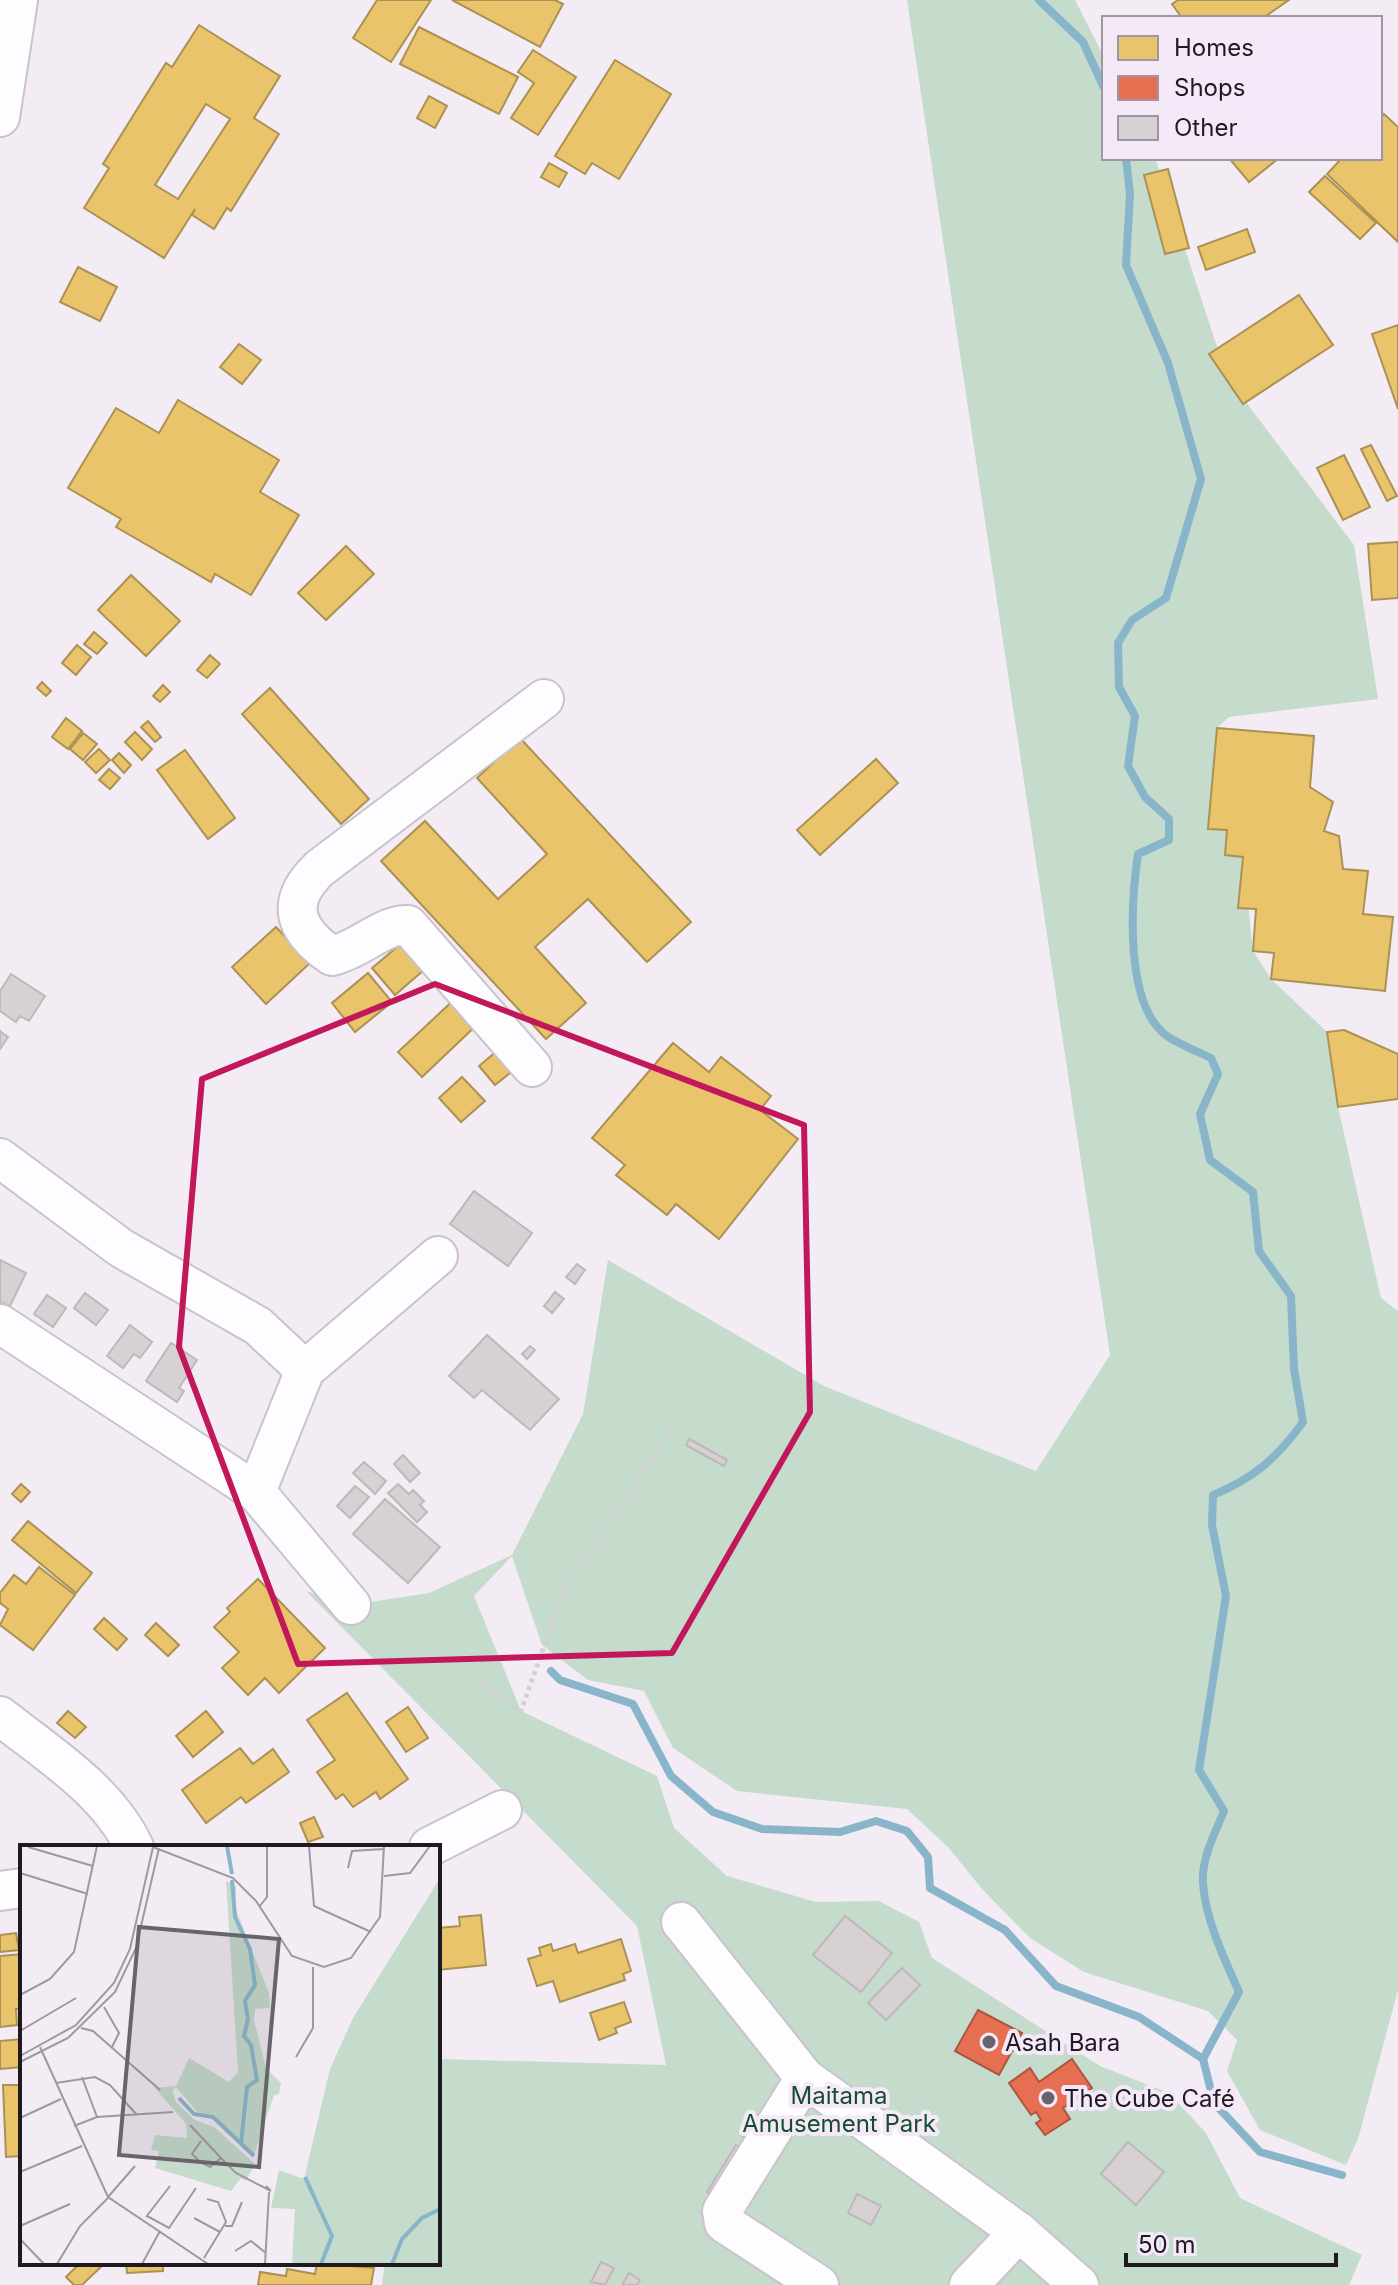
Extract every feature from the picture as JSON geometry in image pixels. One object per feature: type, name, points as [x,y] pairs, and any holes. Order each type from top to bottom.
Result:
[{"type":"street","points":[[0,117],[18,0]]},
{"type":"street","points":[[532,1067],[408,925],[393,925],[356,950],[332,956],[313,943],[300,924],[297,905],[303,885],[320,868],[544,699]]},
{"type":"street","points":[[0,1158],[121,1248],[258,1326],[305,1370]]},
{"type":"street","points":[[256,1492],[305,1370],[438,1256]]},
{"type":"street","points":[[0,1324],[256,1492],[351,1605]]},
{"type":"street","points":[[0,1716],[90,1788],[125,1828],[133,1845]]},
{"type":"street","points":[[433,1845],[502,1810]]},
{"type":"street","points":[[0,1891],[20,1888]]},
{"type":"street","points":[[681,1922],[805,2078],[1019,2232],[1079,2285]]},
{"type":"street","points":[[805,2078],[722,2211],[724,2223],[819,2285]]},
{"type":"street","points":[[969,2285],[1019,2232]]},
{"type":"path","points":[[473,1679],[521,1711],[564,1590],[676,1425]]},
{"type":"highlighted area","points":[[435,984],[804,1125],[810,1412],[672,1653],[298,1664],[179,1347],[202,1079]]},
{"type":"green space","name":"Maitama Amusement Park","points":[[907,0],[1075,0],[1102,53],[1102,160],[1156,160],[1227,377],[1354,545],[1378,699],[1229,717],[1217,728],[1243,857],[1253,951],[1271,979],[1327,1032],[1338,1107],[1381,1298],[1398,1311],[1398,1990],[1358,2139],[1346,2165],[1260,2130],[1227,2071],[1237,2040],[1208,2011],[1084,1972],[1030,1938],[982,1889],[948,1847],[907,1809],[737,1791],[673,1748],[644,1691],[588,1680],[542,1645],[512,1556],[474,1596],[521,1711],[657,1776],[674,1828],[727,1876],[816,1902],[879,1901],[919,1922],[932,1958],[1100,2066],[1169,2093],[1206,2133],[1240,2198],[1362,2255],[1349,2285],[382,2285],[385,2265],[440,2265],[440,2059],[666,2065],[637,1926],[306,1591],[351,1605],[429,1593],[512,1555],[583,1414],[608,1260],[824,1386],[1036,1471],[1110,1355]]},
{"type":"building: Homes","points":[[377,0],[431,0],[391,62],[353,38]]},
{"type":"building: Homes","points":[[452,0],[555,0],[563,4],[540,47]]},
{"type":"building: Homes","points":[[1178,0],[1289,0],[1266,16],[1181,16],[1172,4]]},
{"type":"building: Homes","points":[[199,25],[280,76],[254,118],[279,134],[231,211],[227,208],[214,229],[192,215],[195,209],[164,258],[84,208],[109,168],[103,164],[166,63],[172,67]],"holes":[[[206,104],[230,119],[178,199],[155,185]]]},
{"type":"building: Homes","points":[[419,27],[518,77],[499,114],[400,64]]},
{"type":"building: Homes","points":[[533,50],[576,77],[538,135],[511,118],[534,83],[518,72]]},
{"type":"building: Homes","points":[[615,60],[671,94],[619,179],[592,163],[585,174],[555,156]]},
{"type":"building: Homes","points":[[429,96],[447,106],[435,128],[417,118]]},
{"type":"building: Homes","points":[[1384,114],[1398,127],[1398,242],[1327,174],[1340,160],[1382,160]]},
{"type":"building: Homes","points":[[1231,160],[1276,160],[1249,182]]},
{"type":"building: Homes","points":[[549,163],[567,173],[559,187],[541,177]]},
{"type":"building: Homes","points":[[1168,169],[1189,248],[1165,254],[1144,175]]},
{"type":"building: Homes","points":[[1325,176],[1376,223],[1360,239],[1309,192]]},
{"type":"building: Homes","points":[[1247,229],[1255,252],[1206,270],[1198,247]]},
{"type":"building: Homes","points":[[78,267],[117,287],[100,321],[60,302]]},
{"type":"building: Homes","points":[[1299,295],[1333,345],[1243,404],[1209,354]]},
{"type":"building: Homes","points":[[1398,325],[1398,409],[1372,334]]},
{"type":"building: Homes","points":[[239,344],[261,360],[242,384],[220,367]]},
{"type":"building: Homes","points":[[178,400],[279,460],[260,492],[299,515],[251,595],[215,574],[211,582],[116,527],[121,519],[68,488],[116,408],[159,433]]},
{"type":"building: Homes","points":[[1371,445],[1397,496],[1387,501],[1361,449]]},
{"type":"building: Homes","points":[[1344,455],[1370,507],[1343,520],[1317,468]]},
{"type":"building: Homes","points":[[1398,542],[1398,598],[1372,600],[1368,544]]},
{"type":"building: Homes","points":[[346,546],[374,574],[326,620],[298,593]]},
{"type":"building: Homes","points":[[131,575],[180,621],[146,656],[98,610]]},
{"type":"building: Homes","points":[[94,632],[107,643],[97,654],[84,644]]},
{"type":"building: Homes","points":[[77,645],[91,657],[76,675],[62,663]]},
{"type":"building: Homes","points":[[210,655],[220,664],[207,678],[197,670]]},
{"type":"building: Homes","points":[[42,682],[51,691],[46,696],[37,688]]},
{"type":"building: Homes","points":[[163,685],[170,692],[160,702],[153,696]]},
{"type":"building: Homes","points":[[270,688],[369,799],[341,824],[242,714]]},
{"type":"building: Homes","points":[[66,718],[82,731],[68,749],[52,737]]},
{"type":"building: Homes","points":[[148,721],[161,737],[155,742],[141,727]]},
{"type":"building: Homes","points":[[1217,728],[1314,736],[1310,787],[1333,802],[1324,831],[1339,836],[1343,869],[1368,871],[1363,914],[1393,917],[1385,991],[1271,979],[1274,953],[1253,951],[1256,909],[1238,908],[1243,857],[1225,855],[1227,830],[1208,829]]},
{"type":"building: Homes","points":[[135,732],[152,749],[142,760],[125,742]]},
{"type":"building: Homes","points":[[83,733],[97,744],[83,760],[70,749]]},
{"type":"building: Homes","points":[[520,738],[691,922],[647,962],[588,899],[535,947],[586,1003],[546,1039],[381,861],[425,821],[498,899],[547,854],[477,778]]},
{"type":"building: Homes","points":[[99,749],[110,760],[96,773],[85,762]]},
{"type":"building: Homes","points":[[185,750],[235,818],[208,839],[157,770]]},
{"type":"building: Homes","points":[[119,753],[131,765],[124,773],[112,760]]},
{"type":"building: Homes","points":[[876,759],[898,783],[820,855],[797,830]]},
{"type":"building: Homes","points":[[109,769],[120,778],[110,789],[99,780]]},
{"type":"building: Homes","points":[[276,927],[310,963],[266,1004],[232,967]]},
{"type":"building: Homes","points":[[409,937],[432,963],[395,995],[372,968]]},
{"type":"building: Homes","points":[[368,973],[392,1002],[355,1032],[332,1003]]},
{"type":"building: Homes","points":[[458,996],[482,1020],[422,1077],[398,1052]]},
{"type":"building: Homes","points":[[1344,1030],[1398,1054],[1398,1099],[1338,1107],[1327,1032]]},
{"type":"building: Homes","points":[[673,1043],[709,1072],[721,1057],[771,1096],[760,1110],[798,1139],[719,1239],[676,1204],[667,1215],[616,1175],[625,1165],[592,1138]]},
{"type":"building: Homes","points":[[504,1045],[520,1065],[495,1085],[479,1066]]},
{"type":"building: Homes","points":[[462,1077],[485,1101],[461,1122],[439,1098]]},
{"type":"building: Homes","points":[[21,1484],[30,1492],[21,1502],[12,1494]]},
{"type":"building: Homes","points":[[28,1521],[92,1573],[76,1593],[12,1540]]},
{"type":"building: Homes","points":[[39,1567],[75,1595],[33,1650],[0,1625],[8,1609],[0,1603],[0,1593],[14,1575],[26,1584]]},
{"type":"building: Homes","points":[[258,1579],[325,1648],[279,1693],[265,1678],[248,1695],[222,1668],[239,1652],[214,1627],[230,1612],[227,1608]]},
{"type":"building: Homes","points":[[104,1618],[127,1639],[117,1650],[94,1629]]},
{"type":"building: Homes","points":[[156,1623],[179,1645],[168,1656],[145,1635]]},
{"type":"building: Homes","points":[[347,1693],[408,1779],[380,1799],[376,1792],[353,1807],[343,1794],[336,1799],[317,1772],[335,1760],[307,1720]]},
{"type":"building: Homes","points":[[408,1707],[428,1738],[406,1752],[386,1722]]},
{"type":"building: Homes","points":[[68,1711],[86,1727],[75,1738],[57,1723]]},
{"type":"building: Homes","points":[[206,1711],[223,1732],[193,1757],[176,1736]]},
{"type":"building: Homes","points":[[240,1748],[253,1764],[273,1749],[289,1772],[246,1803],[241,1797],[206,1823],[182,1790]]},
{"type":"building: Homes","points":[[314,1817],[323,1837],[308,1842],[300,1823]]},
{"type":"building: Homes","points":[[481,1915],[486,1965],[440,1970],[440,1928],[460,1926],[459,1917]]},
{"type":"building: Homes","points":[[16,1933],[19,1950],[0,1952],[0,1935]]},
{"type":"building: Homes","points":[[621,1939],[631,1971],[623,1974],[625,1980],[560,2002],[553,1981],[537,1986],[528,1959],[541,1955],[539,1948],[551,1944],[553,1951],[575,1944],[578,1953]]},
{"type":"building: Homes","points":[[20,1954],[17,2025],[0,2027],[0,1956]]},
{"type":"building: Homes","points":[[624,2002],[631,2022],[615,2028],[617,2033],[599,2040],[590,2013]]},
{"type":"building: Homes","points":[[20,2039],[20,2067],[0,2069],[0,2041]]},
{"type":"building: Homes","points":[[3,2085],[20,2085],[20,2156],[6,2157]]},
{"type":"building: Homes","points":[[78,2265],[103,2265],[82,2285],[74,2285],[66,2277]]},
{"type":"building: Homes","points":[[126,2265],[163,2265],[163,2271],[127,2273]]},
{"type":"building: Homes","points":[[317,2265],[374,2268],[371,2285],[258,2285],[260,2272],[286,2276],[287,2269],[315,2274]]},
{"type":"building: Shops","name":"Asah Bara","points":[[978,2010],[1022,2033],[999,2075],[955,2051]]},
{"type":"building: Shops","name":"The Cube Café","points":[[1072,2059],[1092,2088],[1063,2108],[1070,2119],[1045,2135],[1036,2123],[1041,2120],[1036,2112],[1031,2115],[1009,2083],[1030,2068],[1039,2082]]},
{"type":"building: Other","points":[[11,974],[45,996],[29,1021],[20,1016],[16,1022],[0,1011],[0,991]]},
{"type":"building: Other","points":[[0,1031],[8,1037],[0,1049]]},
{"type":"building: Other","points":[[474,1191],[532,1233],[508,1266],[450,1224]]},
{"type":"building: Other","points":[[0,1260],[26,1273],[10,1306],[0,1302]]},
{"type":"building: Other","points":[[577,1264],[585,1270],[575,1284],[566,1277]]},
{"type":"building: Other","points":[[555,1292],[564,1299],[552,1313],[544,1306]]},
{"type":"building: Other","points":[[85,1293],[108,1310],[96,1325],[74,1308]]},
{"type":"building: Other","points":[[47,1295],[66,1308],[53,1327],[34,1314]]},
{"type":"building: Other","points":[[130,1325],[152,1342],[140,1358],[134,1354],[123,1368],[107,1356]]},
{"type":"building: Other","points":[[487,1335],[559,1399],[530,1430],[482,1390],[474,1398],[449,1376]]},
{"type":"building: Other","points":[[171,1343],[197,1360],[179,1388],[184,1391],[177,1402],[146,1381]]},
{"type":"building: Other","points":[[530,1346],[535,1350],[527,1359],[522,1354]]},
{"type":"building: Other","points":[[689,1439],[727,1460],[724,1466],[686,1445]]},
{"type":"building: Other","points":[[403,1455],[420,1473],[410,1482],[394,1464]]},
{"type":"building: Other","points":[[364,1462],[386,1481],[375,1494],[353,1473]]},
{"type":"building: Other","points":[[398,1484],[409,1494],[413,1490],[424,1501],[420,1505],[427,1512],[417,1522],[388,1493]]},
{"type":"building: Other","points":[[355,1486],[369,1497],[350,1518],[337,1506]]},
{"type":"building: Other","points":[[385,1499],[440,1547],[408,1583],[353,1534]]},
{"type":"building: Other","points":[[845,1916],[892,1953],[861,1992],[813,1955]]},
{"type":"building: Other","points":[[902,1968],[920,1985],[886,2020],[868,2003]]},
{"type":"building: Other","points":[[756,2115],[764,2121],[750,2141],[741,2135]]},
{"type":"building: Other","points":[[1128,2142],[1164,2172],[1136,2205],[1101,2174]]},
{"type":"building: Other","points":[[736,2145],[745,2151],[716,2198],[707,2192]]},
{"type":"building: Other","points":[[857,2194],[881,2206],[871,2225],[848,2213]]},
{"type":"building: Other","points":[[601,2262],[614,2268],[605,2285],[591,2282]]},
{"type":"building: Other","points":[[629,2273],[640,2280],[637,2285],[622,2285]]},
{"type":"waterway","points":[[1039,0],[1083,42],[1102,84]]},
{"type":"waterway","points":[[1126,160],[1130,194],[1126,265],[1168,363],[1201,479],[1166,598],[1132,620],[1118,643],[1119,687],[1135,716],[1128,766],[1145,797],[1169,819],[1169,840],[1138,854],[1133,924],[1137,977],[1143,1001],[1153,1021],[1167,1036],[1211,1058],[1218,1074],[1200,1114],[1210,1160],[1253,1192],[1259,1251],[1291,1296],[1294,1369],[1303,1422],[1264,1466],[1213,1495],[1212,1525],[1226,1596],[1199,1770],[1224,1811],[1206,1856],[1203,1884],[1212,1925],[1239,1992],[1203,2059]]},
{"type":"waterway","points":[[551,1671],[560,1680],[633,1704],[671,1776],[713,1812],[762,1829],[840,1832],[876,1821],[907,1831],[928,1857],[930,1888],[1005,1930],[1056,1986],[1139,2017],[1203,2059],[1214,2103],[1260,2152],[1342,2175]]},
{"type":"place","name":"Asah Bara","points":[[989,2042]]},
{"type":"place","name":"The Cube Café","points":[[1048,2098]]}]
